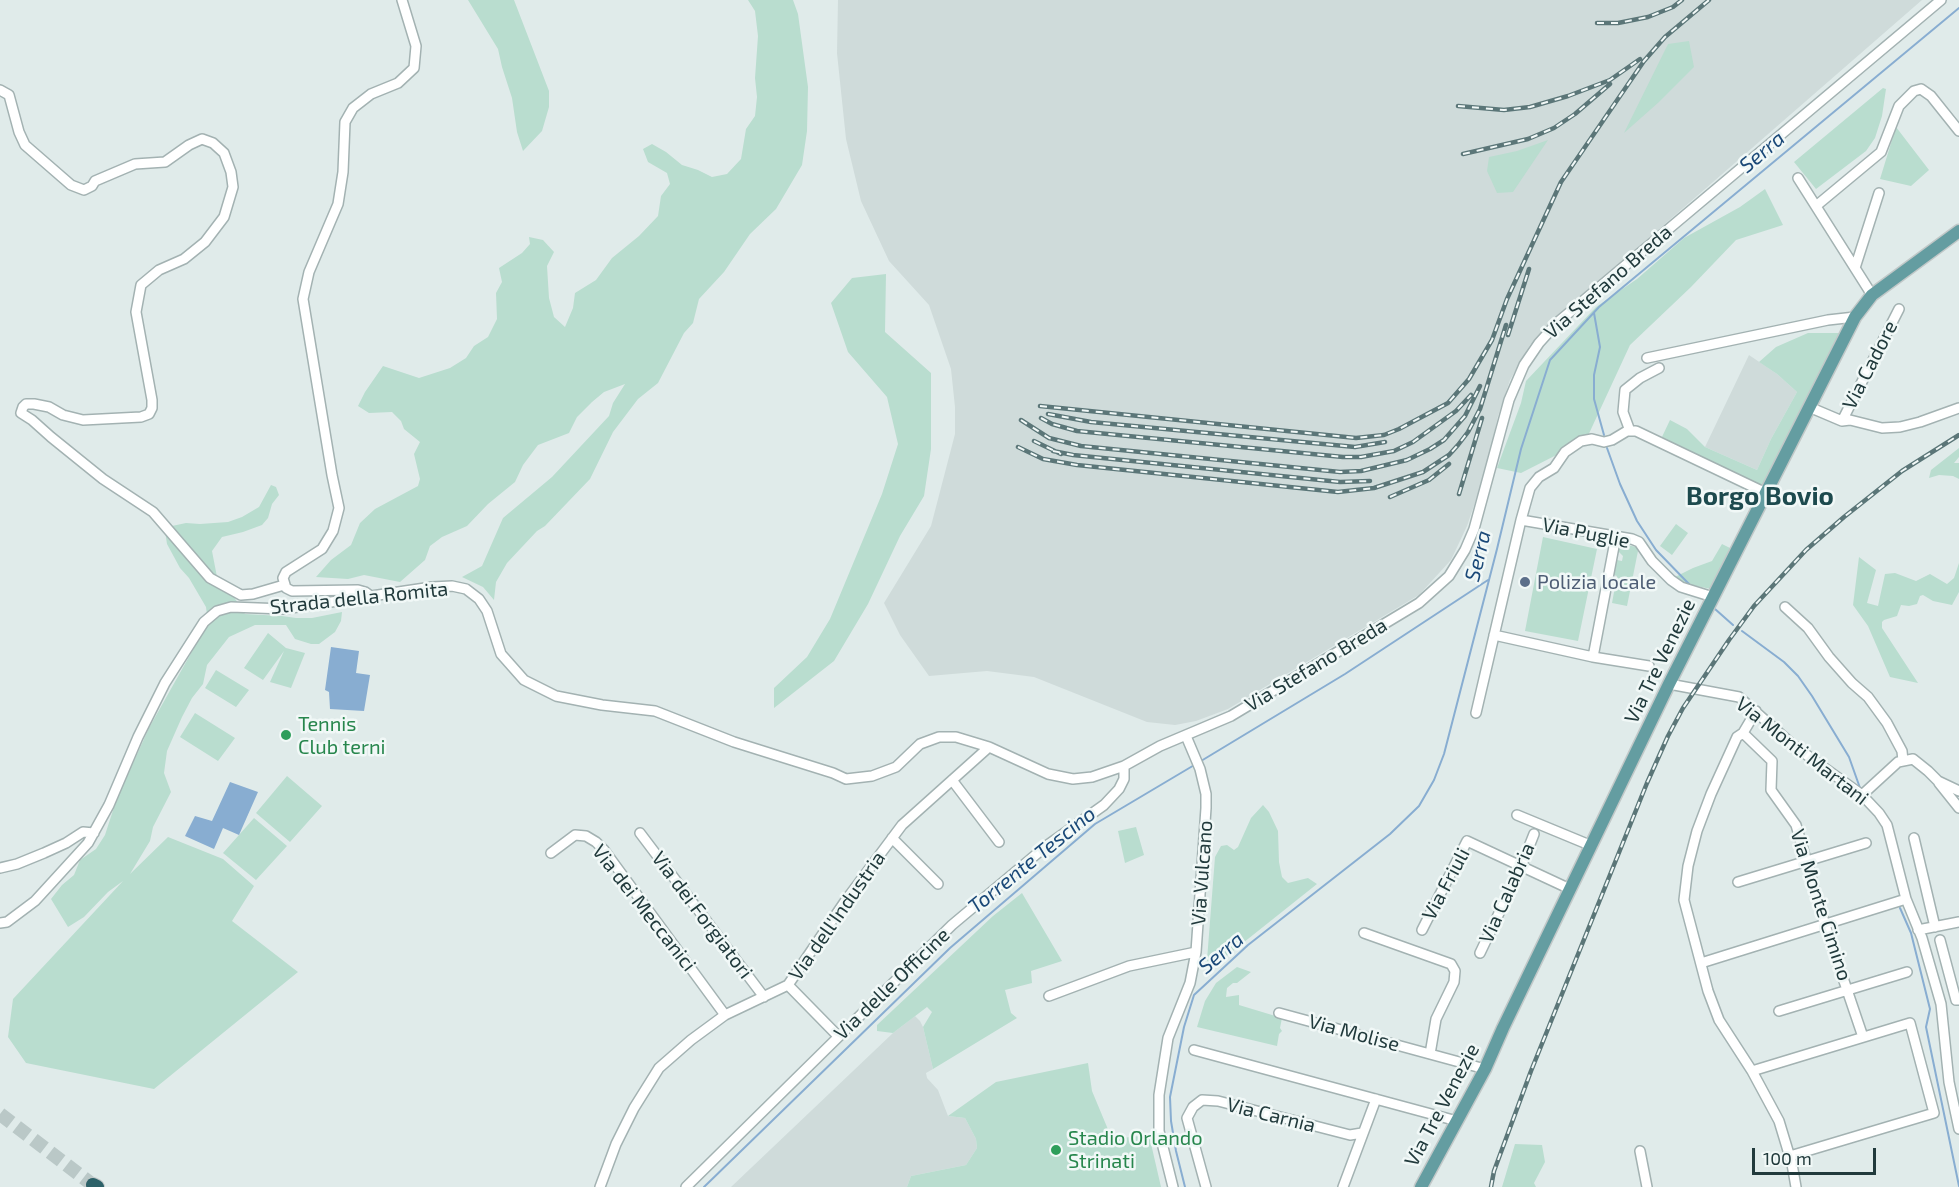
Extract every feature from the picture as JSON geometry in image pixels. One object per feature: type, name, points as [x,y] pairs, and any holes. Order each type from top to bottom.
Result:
[{"type":"main road","name":"Via Tre Venezie","points":[[1421,1187],[1485,1069],[1713,597],[1758,493],[1809,407],[1855,317],[1872,296],[1959,231]]},
{"type":"street","points":[[372,597],[358,590],[292,591],[284,585],[283,578],[286,572],[322,549],[333,531],[339,508],[303,299],[309,272],[338,204],[343,172],[345,122],[353,108],[371,94],[398,83],[414,68],[416,46],[402,0]]},
{"type":"street","name":"Via Stefano Breda","points":[[1186,736],[1231,716],[1419,603],[1449,576],[1466,550],[1474,529],[1509,399],[1524,365],[1539,343],[1558,322],[1941,0]]},
{"type":"street","points":[[1816,206],[1881,152],[1899,105],[1914,91],[1921,89],[1931,96],[1959,131]]},
{"type":"street","points":[[0,90],[9,95],[25,145],[71,185],[84,190],[92,186],[94,182],[135,164],[165,162],[202,139],[213,143],[224,153],[233,187],[224,217],[205,242],[184,259],[159,270],[141,285],[136,312],[152,400],[149,414],[141,417],[83,420],[63,415],[49,407],[34,404],[26,404],[21,413],[103,479],[153,512],[210,578],[241,595],[284,585]]},
{"type":"street","points":[[1798,178],[1872,296]]},
{"type":"street","points":[[1855,268],[1879,193]]},
{"type":"street","name":"Via Cadore","points":[[1842,421],[1899,309]]},
{"type":"street","points":[[1647,358],[1828,320],[1855,317]]},
{"type":"street","points":[[1630,431],[1623,412],[1625,390],[1640,378],[1659,368]]},
{"type":"street","name":"Via Cadore","points":[[1809,407],[1842,421],[1850,420],[1882,428],[1900,427],[1928,420],[1959,408]]},
{"type":"street","points":[[1521,520],[1530,488],[1539,477],[1554,468],[1565,452],[1581,441],[1592,439],[1604,442],[1630,431],[1758,493]]},
{"type":"street","name":"Via Puglie","points":[[1476,713],[1521,520],[1632,539],[1639,542],[1652,561],[1671,580],[1681,587],[1713,597]]},
{"type":"street","points":[[1593,657],[1616,536]]},
{"type":"street","name":"Strada della Romita","points":[[0,923],[7,922],[35,901],[88,843],[109,805],[138,737],[165,683],[204,622],[217,611],[231,607],[284,609],[452,585],[466,589],[479,599],[487,611],[501,654],[524,680],[556,696],[602,705],[655,711],[734,742],[846,779],[872,776],[896,767],[920,744],[939,737],[957,736],[989,747],[1048,774],[1073,779],[1092,777],[1124,766],[1160,746],[1186,736]]},
{"type":"street","points":[[1785,607],[1808,628],[1829,657],[1868,697],[1887,723],[1902,751],[1903,761]]},
{"type":"street","points":[[1494,635],[1593,657],[1649,666]]},
{"type":"street","name":"Via Monti Martani","points":[[1669,684],[1739,697],[1793,745],[1862,795],[1887,825],[1906,899],[1941,1004],[1949,1082],[1959,1129]]},
{"type":"street","points":[[1756,711],[1743,733],[1737,737],[1711,794],[1697,831],[1688,866],[1684,900],[1708,991],[1719,1020],[1752,1071],[1779,1121],[1790,1156],[1796,1187]]},
{"type":"street","name":"Via Monte Cimino","points":[[1743,733],[1772,761],[1771,790],[1796,825],[1825,925],[1863,1037]]},
{"type":"street","name":"Via Vulcano","points":[[1173,1187],[1159,1131],[1158,1095],[1168,1038],[1190,983],[1196,952],[1206,808],[1206,794],[1200,769],[1186,736]]},
{"type":"street","name":"Via dell'Industria","points":[[600,1187],[616,1144],[634,1108],[659,1068],[725,1015],[788,985],[846,900],[902,825],[989,747]]},
{"type":"street","points":[[1862,795],[1898,762],[1913,759],[1928,771],[1959,807]]},
{"type":"street","name":"Via delle Officine","points":[[686,1187],[952,925],[1045,847],[1104,805],[1119,789],[1124,779],[1124,766]]},
{"type":"street","points":[[952,780],[999,842]]},
{"type":"street","points":[[1938,782],[1959,792]]},
{"type":"street","points":[[1517,815],[1592,846]]},
{"type":"street","points":[[0,868],[44,853],[83,832],[94,832]]},
{"type":"street","name":"Via dei Forgiatori","points":[[640,833],[764,997]]},
{"type":"street","name":"Via Calabria","points":[[1480,953],[1534,834]]},
{"type":"street","name":"Via dei Meccanici","points":[[551,853],[575,835],[586,836],[596,842],[725,1015]]},
{"type":"street","points":[[892,838],[938,884]]},
{"type":"street","points":[[1914,838],[1935,927]]},
{"type":"street","name":"Via Friuli","points":[[1422,930],[1467,841],[1570,890]]},
{"type":"street","points":[[1738,882],[1866,843]]},
{"type":"street","points":[[1701,963],[1906,899]]},
{"type":"street","points":[[1918,930],[1959,922]]},
{"type":"street","points":[[1364,933],[1451,963],[1455,971],[1454,982],[1436,1019],[1430,1054]]},
{"type":"street","points":[[1940,940],[1958,1000],[1941,1004]]},
{"type":"street","points":[[1048,996],[1129,966],[1196,952]]},
{"type":"street","name":"Via Monte Cimino","points":[[1779,1011],[1907,972]]},
{"type":"street","points":[[788,985],[838,1036]]},
{"type":"street","name":"Via Molise","points":[[1279,1013],[1485,1069]]},
{"type":"street","points":[[1752,1071],[1910,1023],[1934,1113],[1790,1156]]},
{"type":"street","points":[[1194,1050],[1457,1121]]},
{"type":"street","points":[[1342,1187],[1376,1099]]},
{"type":"street","name":"Via Carnia","points":[[1206,1187],[1187,1118],[1193,1107],[1202,1100],[1218,1101],[1350,1135],[1362,1133]]},
{"type":"street","points":[[1640,1150],[1647,1187]]},
{"type":"shaded area","points":[[838,0],[1922,0],[1550,324],[1530,345],[1510,380],[1498,416],[1487,467],[1467,526],[1451,560],[1419,595],[1228,709],[1196,721],[1175,725],[1147,722],[1034,677],[987,671],[929,676],[900,635],[884,603],[931,526],[955,434],[955,407],[951,369],[929,305],[889,261],[861,201],[846,139],[837,53]]},
{"type":"shaded area","points":[[1749,355],[1777,374],[1797,392],[1757,470],[1705,447]]},
{"type":"shaded area","points":[[915,1016],[923,1027],[933,1069],[926,1073],[927,1078],[938,1090],[948,1116],[965,1118],[976,1139],[977,1148],[966,1165],[911,1176],[907,1187],[731,1187],[893,1033]]},
{"type":"green space","points":[[468,0],[514,0],[549,91],[549,107],[542,131],[523,151],[517,132],[512,98],[498,49]]},
{"type":"green space","points":[[748,0],[793,0],[798,14],[808,87],[807,131],[802,165],[776,209],[750,234],[724,272],[699,299],[693,323],[684,333],[658,383],[638,399],[613,432],[590,479],[507,563],[496,582],[494,600],[483,587],[462,577],[482,566],[503,518],[552,477],[609,416],[613,403],[625,384],[604,392],[592,402],[577,417],[569,433],[538,445],[523,465],[515,482],[488,504],[467,526],[442,537],[430,546],[425,560],[400,582],[364,575],[348,579],[316,577],[331,560],[351,545],[360,523],[375,509],[418,486],[420,479],[414,454],[420,442],[404,429],[401,421],[392,412],[369,413],[358,406],[383,366],[419,378],[450,368],[466,358],[474,346],[488,337],[497,319],[496,293],[502,282],[499,268],[522,253],[530,244],[529,237],[543,240],[554,252],[547,266],[549,298],[554,317],[565,327],[573,308],[575,293],[596,280],[612,258],[639,236],[658,216],[661,196],[670,184],[667,173],[648,162],[643,149],[652,144],[682,165],[712,177],[727,174],[741,159],[746,129],[755,116],[757,97],[755,78],[758,36],[755,11]]},
{"type":"green space","points":[[1689,41],[1694,67],[1624,133],[1668,44]]},
{"type":"green space","points":[[1883,88],[1886,89],[1882,116],[1875,138],[1866,151],[1816,189],[1794,162]]},
{"type":"green space","points":[[1896,127],[1929,170],[1911,186],[1880,179]]},
{"type":"green space","points":[[1548,140],[1513,192],[1497,193],[1487,171],[1489,157],[1517,151]]},
{"type":"green space","points":[[1765,189],[1783,225],[1736,240],[1630,345],[1586,440],[1521,473],[1497,468],[1521,403],[1526,381],[1596,307],[1637,279],[1684,238],[1740,207]]},
{"type":"green space","points":[[886,274],[885,332],[931,373],[931,449],[924,496],[900,536],[868,604],[834,661],[774,708],[774,688],[807,657],[830,619],[882,494],[898,444],[887,397],[848,352],[831,303],[852,278]]},
{"type":"green space","points":[[1808,333],[1842,333],[1764,488],[1661,439],[1670,420],[1687,429],[1705,447],[1757,470],[1797,392],[1759,362],[1776,347]]},
{"type":"green space","points":[[1959,448],[1959,457],[1954,463],[1959,463],[1959,479],[1939,475],[1929,478],[1931,470]]},
{"type":"green space","points":[[271,485],[276,487],[279,495],[262,525],[222,537],[212,551],[217,577],[230,591],[245,614],[312,618],[342,612],[341,621],[335,632],[319,644],[295,639],[286,625],[255,625],[229,637],[207,665],[203,684],[192,698],[167,751],[164,773],[171,792],[153,827],[150,841],[130,874],[168,837],[223,859],[254,886],[232,921],[298,972],[154,1089],[26,1063],[8,1037],[13,999],[123,881],[108,892],[84,917],[68,927],[51,899],[74,875],[80,860],[96,849],[105,835],[117,798],[149,728],[208,623],[206,607],[167,544],[165,531],[172,526],[186,523],[228,522],[242,517],[259,507]]},
{"type":"green space","points":[[1676,524],[1688,533],[1672,555],[1660,546]]},
{"type":"green space","points":[[1543,537],[1597,549],[1578,641],[1525,631]]},
{"type":"green space","points":[[1623,544],[1636,547],[1638,551],[1627,606],[1612,603],[1617,576],[1614,575],[1617,560],[1622,561],[1623,556],[1617,550]]},
{"type":"green space","points":[[1722,544],[1732,549],[1711,589],[1682,583],[1675,577],[1712,561]]},
{"type":"green space","points":[[1859,557],[1876,570],[1867,603],[1878,606],[1885,574],[1895,573],[1916,581],[1930,574],[1947,584],[1954,578],[1959,563],[1959,592],[1952,605],[1933,601],[1923,595],[1920,596],[1917,604],[1901,605],[1897,616],[1882,622],[1882,628],[1918,683],[1890,677],[1868,626],[1853,605]]},
{"type":"green space","points":[[268,633],[286,648],[305,653],[291,688],[270,682],[284,651],[263,680],[244,668]]},
{"type":"green space","points":[[216,670],[249,690],[236,707],[205,688]]},
{"type":"green space","points":[[195,713],[235,738],[218,761],[180,737]]},
{"type":"green space","points":[[287,776],[322,806],[290,842],[256,813]]},
{"type":"green space","points":[[1263,805],[1278,831],[1282,877],[1288,883],[1308,878],[1317,884],[1209,970],[1207,960],[1215,857],[1221,846],[1227,845],[1234,850],[1238,847],[1251,818]]},
{"type":"green space","points":[[254,818],[287,846],[256,880],[223,853]]},
{"type":"green space","points":[[1136,827],[1144,855],[1125,863],[1118,831]]},
{"type":"green space","points":[[1022,893],[1062,961],[1031,971],[1032,983],[1005,990],[1011,1013],[1017,1018],[933,1069],[923,1027],[932,1012],[927,1007],[893,1033],[877,1031],[877,1025],[993,916]]},
{"type":"green space","points":[[1237,967],[1251,972],[1227,988],[1226,997],[1239,995],[1239,1005],[1282,1018],[1280,1028],[1282,1031],[1279,1034],[1277,1046],[1197,1027],[1205,1001],[1216,983]]},
{"type":"green space","points":[[1088,1063],[1092,1091],[1112,1139],[1149,1135],[1161,1187],[907,1187],[911,1176],[966,1165],[977,1148],[976,1139],[965,1118],[948,1116],[996,1082]]},
{"type":"green space","points":[[1515,1144],[1542,1145],[1545,1162],[1534,1183],[1536,1187],[1502,1187]]},
{"type":"water","points":[[331,647],[359,651],[356,673],[370,675],[364,711],[330,709],[329,692],[325,690]]},
{"type":"water","points":[[230,782],[258,792],[239,835],[223,828],[214,849],[185,836],[195,816],[212,821]]},
{"type":"waterway","name":"Serra","points":[[1185,1187],[1176,1151],[1170,1097],[1184,1027],[1194,995],[1248,945],[1390,834],[1419,806],[1434,780],[1444,754],[1521,449],[1550,360],[1599,307],[1959,8]]},
{"type":"waterway","points":[[1594,313],[1600,347],[1594,375],[1594,399],[1604,435]]},
{"type":"waterway","points":[[1607,448],[1637,521],[1656,550],[1689,584]]},
{"type":"waterway","name":"Torrente Tescino","points":[[1201,761],[1345,674],[1488,580]]},
{"type":"waterway","points":[[1715,609],[1733,625]]},
{"type":"waterway","points":[[1742,631],[1784,662],[1798,676],[1849,757],[1860,788]]},
{"type":"waterway","name":"Torrente Tescino","points":[[704,1187],[950,948],[1095,824],[1196,764]]},
{"type":"waterway","points":[[1900,908],[1911,933],[1930,1009],[1926,1027],[1959,1186]]},
{"type":"tunnel","points":[[0,1114],[93,1185]]},
{"type":"railway","points":[[1597,23],[1618,23],[1648,17],[1673,7],[1682,0]]},
{"type":"railway","points":[[1040,406],[1356,438],[1384,435],[1448,403],[1469,379],[1492,340],[1507,299],[1561,182],[1644,61],[1665,37],[1709,0]]},
{"type":"railway","points":[[1458,106],[1504,110],[1530,107],[1610,80],[1640,59]]},
{"type":"railway","points":[[1463,154],[1528,139],[1554,128],[1575,114],[1610,84]]},
{"type":"railway","points":[[1508,335],[1529,269]]},
{"type":"railway","points":[[1018,447],[1043,459],[1077,465],[1338,492],[1374,488],[1423,472],[1449,455],[1458,445],[1480,409],[1506,325]]},
{"type":"railway","points":[[1021,420],[1049,438],[1081,446],[1340,472],[1361,471],[1407,460],[1444,440],[1465,416],[1480,386]]},
{"type":"railway","points":[[1041,418],[1052,424],[1077,431],[1361,457],[1394,451],[1413,442],[1456,411],[1471,395]]},
{"type":"railway","points":[[1048,414],[1091,422],[1355,447],[1385,442]]},
{"type":"railway","points":[[1459,494],[1482,418]]},
{"type":"railway","points":[[1491,1187],[1494,1171],[1531,1071],[1647,783],[1683,708],[1754,606],[1806,550],[1902,471],[1959,435]]},
{"type":"railway","points":[[1034,441],[1061,454]]},
{"type":"railway","points":[[1053,451],[1073,455],[1340,482],[1370,481]]},
{"type":"railway","points":[[1390,497],[1429,480],[1449,464]]},
{"type":"place","name":"Polizia locale","points":[[1525,582]]},
{"type":"place","name":"Tennis Club terni","points":[[286,735]]},
{"type":"place","name":"Stadio Orlando Strinati","points":[[1056,1150]]},
{"type":"district","name":"Borgo Bovio","points":[[1760,496]]}]
